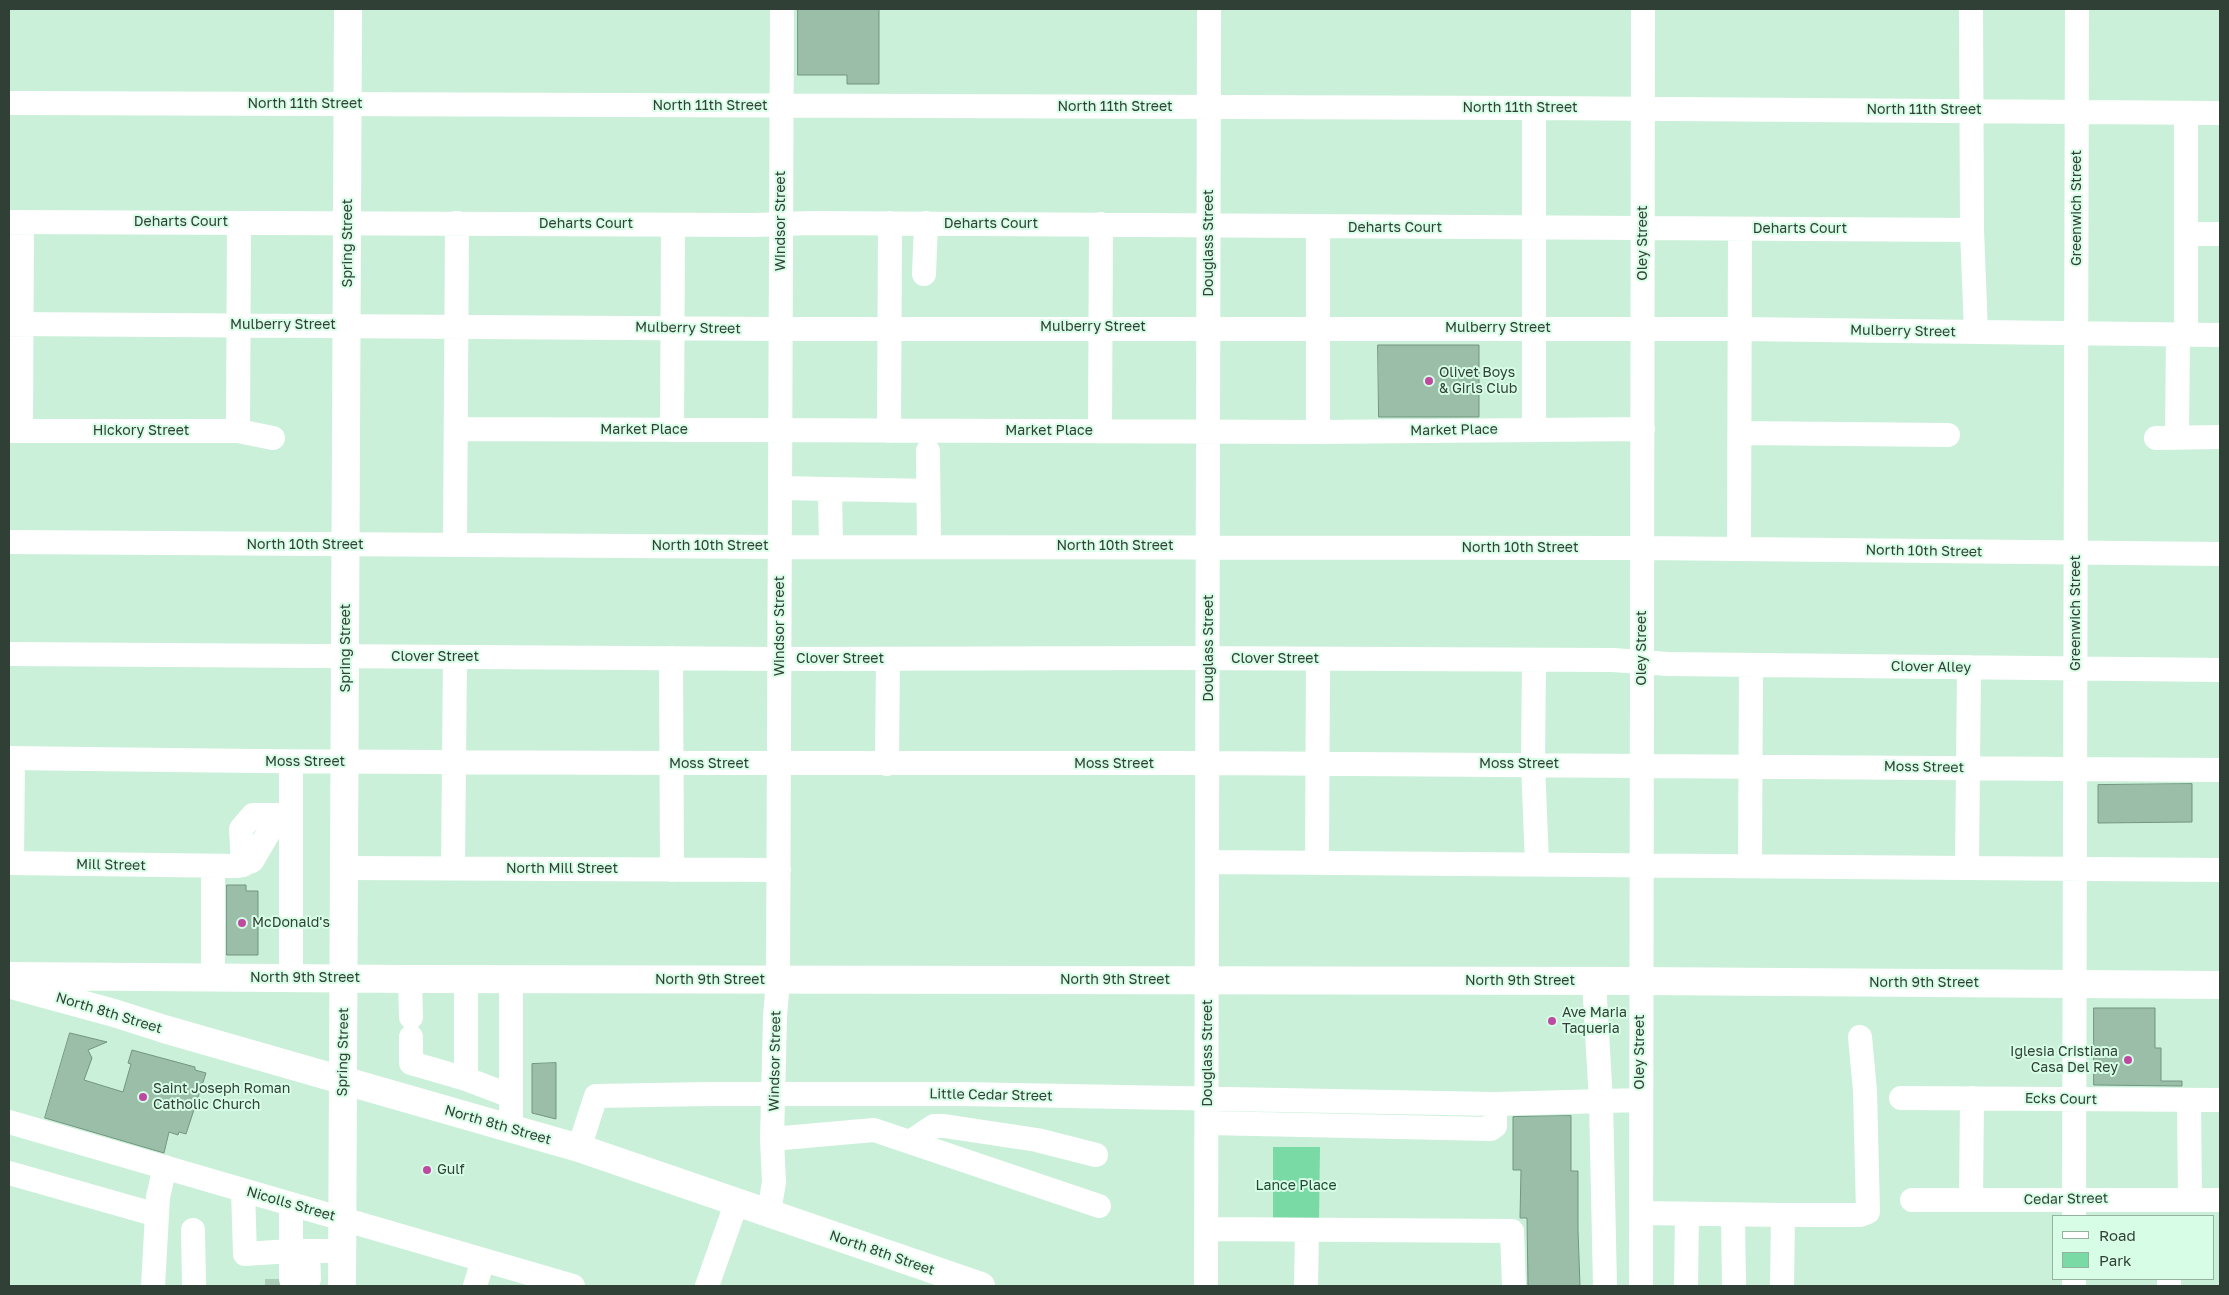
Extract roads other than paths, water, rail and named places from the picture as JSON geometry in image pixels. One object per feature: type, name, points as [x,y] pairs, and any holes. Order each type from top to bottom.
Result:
[{"type":"main road","name":"Spring Street","points":[[342,1286],[348,9]]},
{"type":"main road","name":"North 9th Street","points":[[9,976],[344,979],[1640,981],[2220,985]]},
{"type":"main road","name":"North 8th Street","points":[[9,984],[114,1012],[164,1029],[578,1148],[736,1204],[769,1212],[798,1224],[981,1286]]},
{"type":"street","name":"Windsor Street","points":[[769,1212],[774,1182],[772,1139],[775,1017],[778,980],[782,9]]},
{"type":"street","name":"Douglass Street","points":[[1206,1286],[1209,862],[1209,9]]},
{"type":"street","name":"Oley Street","points":[[1641,1286],[1643,9]]},
{"type":"street","points":[[1971,9],[1973,111],[1972,230],[1976,332]]},
{"type":"street","name":"Greenwich Street","points":[[2074,1208],[2077,9]]},
{"type":"street","name":"North 11th Street","points":[[9,103],[1534,108],[2220,113]]},
{"type":"street","points":[[1534,108],[1534,429]]},
{"type":"street","points":[[2186,113],[2186,234],[2182,334],[2166,437],[2220,438]]},
{"type":"street","points":[[15,431],[16,222]]},
{"type":"street","name":"Deharts Court","points":[[16,222],[673,225],[926,223],[1972,230]]},
{"type":"street","points":[[238,432],[239,223]]},
{"type":"street","points":[[455,545],[457,223]]},
{"type":"street","points":[[889,431],[890,223]]},
{"type":"street","points":[[924,274],[926,223]]},
{"type":"street","points":[[1100,431],[1101,224]]},
{"type":"street","points":[[672,430],[673,225]]},
{"type":"street","points":[[1318,227],[1318,432]]},
{"type":"street","points":[[1739,549],[1740,229]]},
{"type":"street","points":[[2186,234],[2220,234]]},
{"type":"street","name":"Mulberry Street","points":[[15,324],[673,328],[1740,329],[2220,335]]},
{"type":"street","name":"Market Place","points":[[456,428],[1209,432],[1643,429]]},
{"type":"street","name":"Hickory Street","points":[[15,431],[238,432],[273,438]]},
{"type":"street","points":[[1740,433],[1948,435]]},
{"type":"street","points":[[928,451],[928,546]]},
{"type":"street","points":[[780,488],[928,491]]},
{"type":"street","points":[[830,489],[831,547]]},
{"type":"street","name":"North 10th Street","points":[[9,542],[780,547],[1642,548],[2220,554]]},
{"type":"street","name":"Clover Street","points":[[9,654],[455,658],[1209,658],[1642,662]]},
{"type":"street","points":[[453,868],[455,658]]},
{"type":"street","points":[[671,658],[672,870]]},
{"type":"street","points":[[887,764],[888,659]]},
{"type":"street","points":[[1317,863],[1318,659]]},
{"type":"street","points":[[1534,660],[1533,764],[1537,864]]},
{"type":"street","name":"Clover Alley","points":[[1642,662],[2220,670]]},
{"type":"street","points":[[1750,865],[1752,665]]},
{"type":"street","points":[[1967,868],[1969,668]]},
{"type":"street","points":[[11,758],[11,863]]},
{"type":"street","name":"Moss Street","points":[[11,758],[780,765],[1209,763],[1642,764],[2220,770]]},
{"type":"street","points":[[291,762],[285,815],[291,978]]},
{"type":"street","name":"Mill Street","points":[[11,863],[243,865],[252,861],[285,815]]},
{"type":"street","points":[[1209,862],[2220,870]]},
{"type":"street","points":[[213,866],[213,978]]},
{"type":"street","name":"North Mill Street","points":[[345,868],[779,870]]},
{"type":"street","points":[[410,979],[411,1063],[511,1096]]},
{"type":"street","points":[[466,979],[466,1080]]},
{"type":"street","points":[[511,979],[511,1129]]},
{"type":"street","points":[[1594,981],[1601,1101],[1605,1286]]},
{"type":"street","points":[[1604,1232],[1641,1222],[1687,1214],[1733,1216],[1860,1215],[1868,1212],[1865,1091],[1860,1037]]},
{"type":"street","name":"Little Cedar Street","points":[[578,1148],[596,1096],[774,1094],[1207,1098],[1495,1104],[1640,1100]]},
{"type":"street","name":"Ecks Court","points":[[1901,1098],[2220,1100]]},
{"type":"street","points":[[1972,1098],[1972,1200]]},
{"type":"street","points":[[2177,1205],[2189,1100]]},
{"type":"street","points":[[1208,1123],[1491,1129],[1495,1126],[1495,1104]]},
{"type":"street","name":"Nicolls Street","points":[[9,1122],[573,1286]]},
{"type":"street","points":[[910,1142],[934,1126],[944,1126],[1037,1140],[1096,1155]]},
{"type":"street","points":[[772,1139],[874,1130],[1099,1206]]},
{"type":"street","points":[[153,1286],[158,1197],[165,1168]]},
{"type":"street","points":[[9,1173],[157,1214]]},
{"type":"street","points":[[243,1191],[245,1254],[292,1251],[342,1251]]},
{"type":"street","name":"Cedar Street","points":[[1912,1200],[1972,1200],[2074,1208],[2177,1205],[2220,1200]]},
{"type":"street","points":[[707,1286],[736,1204]]},
{"type":"street","points":[[291,1205],[292,1279]]},
{"type":"street","points":[[1686,1286],[1687,1214]]},
{"type":"street","points":[[1782,1286],[1783,1215]]},
{"type":"street","points":[[1733,1216],[1734,1286]]},
{"type":"street","points":[[193,1230],[194,1286]]},
{"type":"street","points":[[1207,1230],[1512,1231],[1514,1286]]},
{"type":"street","points":[[1306,1286],[1307,1230]]},
{"type":"street","points":[[475,1286],[483,1260]]},
{"type":"tunnel","points":[[277,1279],[277,1286]]},
{"type":"place","name":"Olivet Boys & Girls Club","points":[[1429,381]]},
{"type":"place","name":"McDonald's","points":[[242,923]]},
{"type":"place","name":"Ave Maria Taqueria","points":[[1552,1021]]},
{"type":"place","name":"Iglesia Cristiana Casa Del Rey","points":[[2128,1060]]},
{"type":"place","name":"Saint Joseph Roman Catholic Church","points":[[143,1097]]},
{"type":"place","name":"Gulf","points":[[427,1170]]},
{"type":"park label","name":"Lance Place","points":[[1296,1186]]}]
